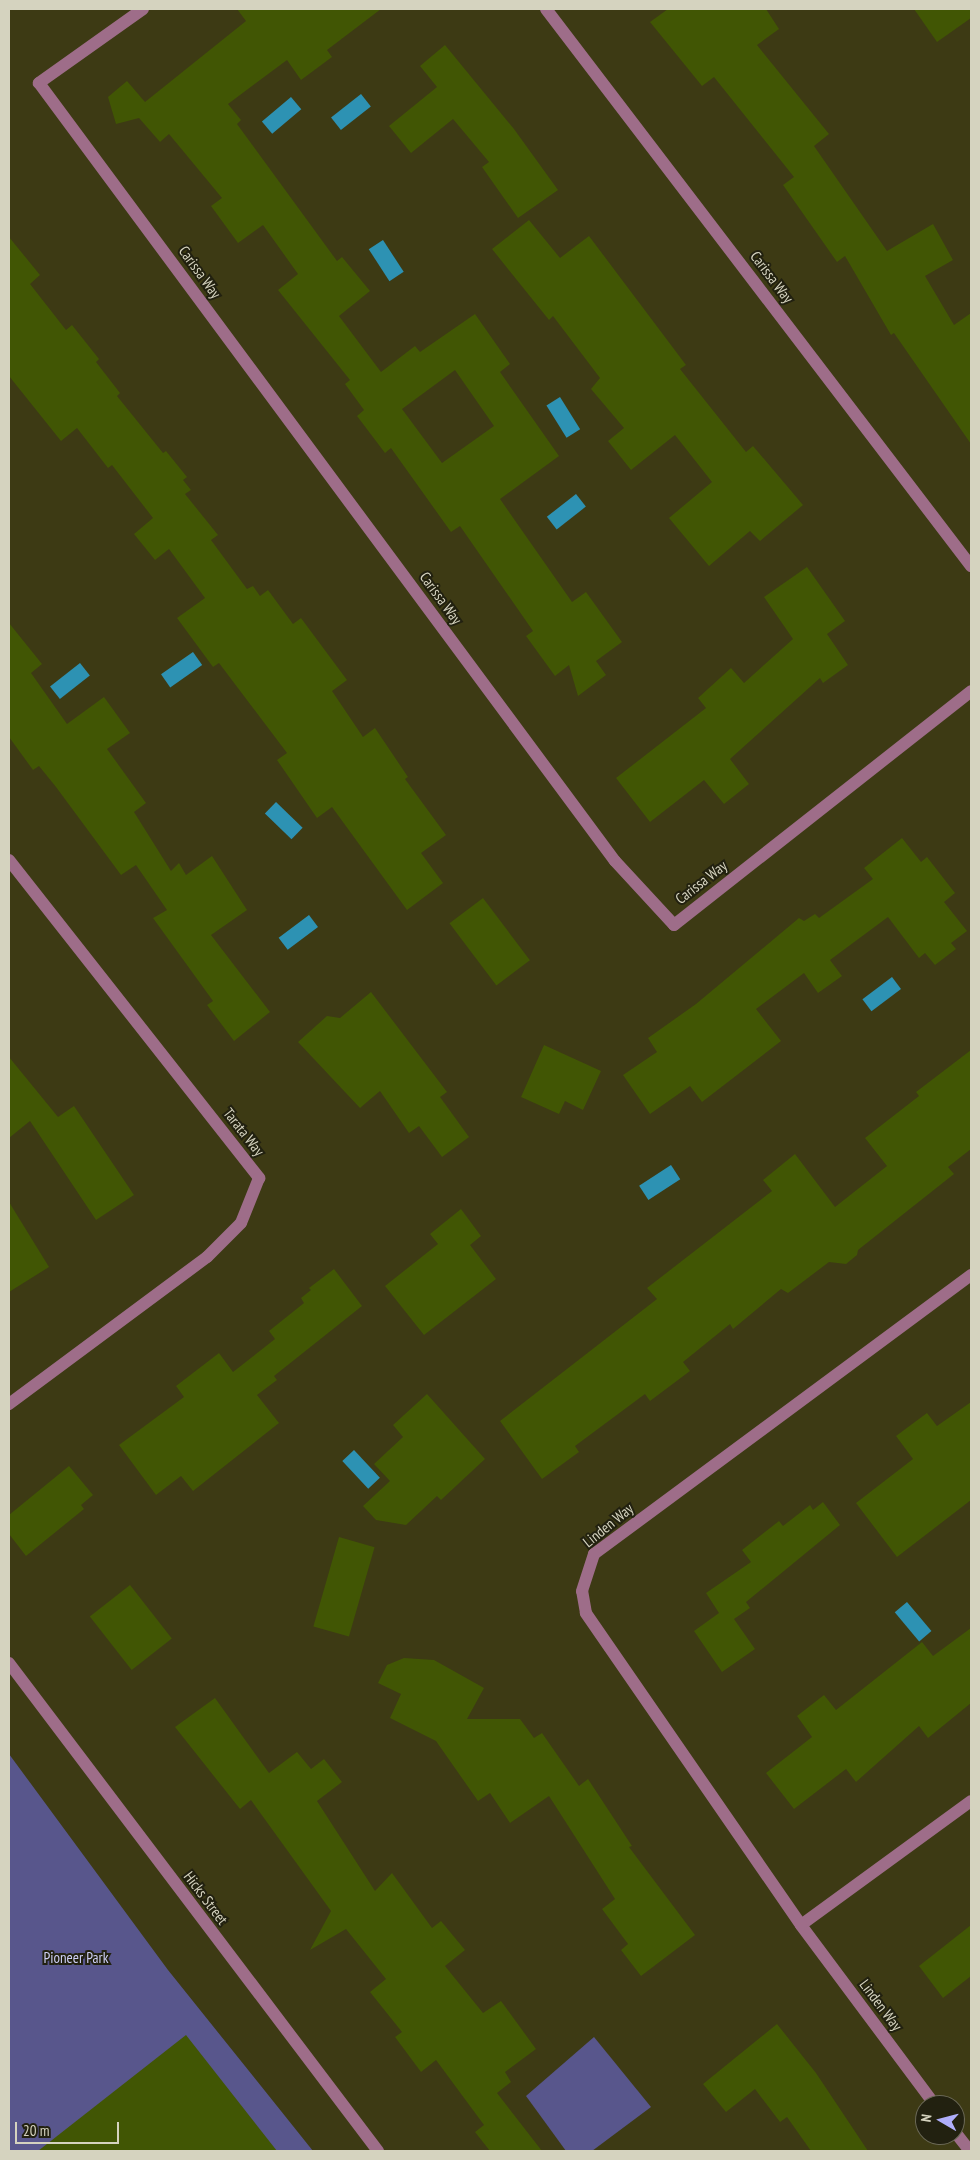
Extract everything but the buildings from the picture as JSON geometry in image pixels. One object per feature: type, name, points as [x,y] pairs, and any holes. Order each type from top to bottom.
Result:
[{"type":"street","name":"Carissa Way","points":[[143,9],[39,83],[615,861],[674,925],[971,691]]},
{"type":"street","name":"Carissa Way","points":[[546,9],[971,566]]},
{"type":"street","name":"Tarata Way","points":[[9,860],[259,1178],[241,1223],[207,1257],[9,1404]]},
{"type":"street","name":"Linden Way","points":[[928,2095],[801,1925],[586,1613],[582,1591],[586,1572],[594,1554],[971,1275]]},
{"type":"street","name":"Hicks Street","points":[[9,1663],[378,2151]]},
{"type":"street","points":[[801,1925],[971,1801]]},
{"type":"green space","name":"Pioneer Park","points":[[9,1754],[168,1970],[313,2151],[9,2151]]},
{"type":"green space","points":[[594,2037],[651,2107],[592,2151],[566,2151],[526,2096]]},
{"type":"water","points":[[361,94],[371,107],[341,130],[331,117]]},
{"type":"water","points":[[291,97],[301,109],[272,134],[262,121]]},
{"type":"water","points":[[383,240],[404,272],[389,281],[369,249]]},
{"type":"water","points":[[560,397],[580,429],[567,438],[546,405]]},
{"type":"water","points":[[576,494],[586,507],[557,529],[547,517]]},
{"type":"water","points":[[193,652],[202,665],[170,687],[161,674]]},
{"type":"water","points":[[80,663],[90,676],[60,699],[50,686]]},
{"type":"water","points":[[276,802],[303,828],[292,839],[265,814]]},
{"type":"water","points":[[309,915],[318,927],[288,950],[279,938]]},
{"type":"water","points":[[892,977],[901,989],[871,1011],[862,999]]},
{"type":"water","points":[[671,1165],[680,1179],[648,1200],[639,1186]]},
{"type":"water","points":[[354,1450],[380,1478],[368,1489],[342,1461]]},
{"type":"water","points":[[907,1602],[931,1631],[919,1641],[895,1612]]}]
